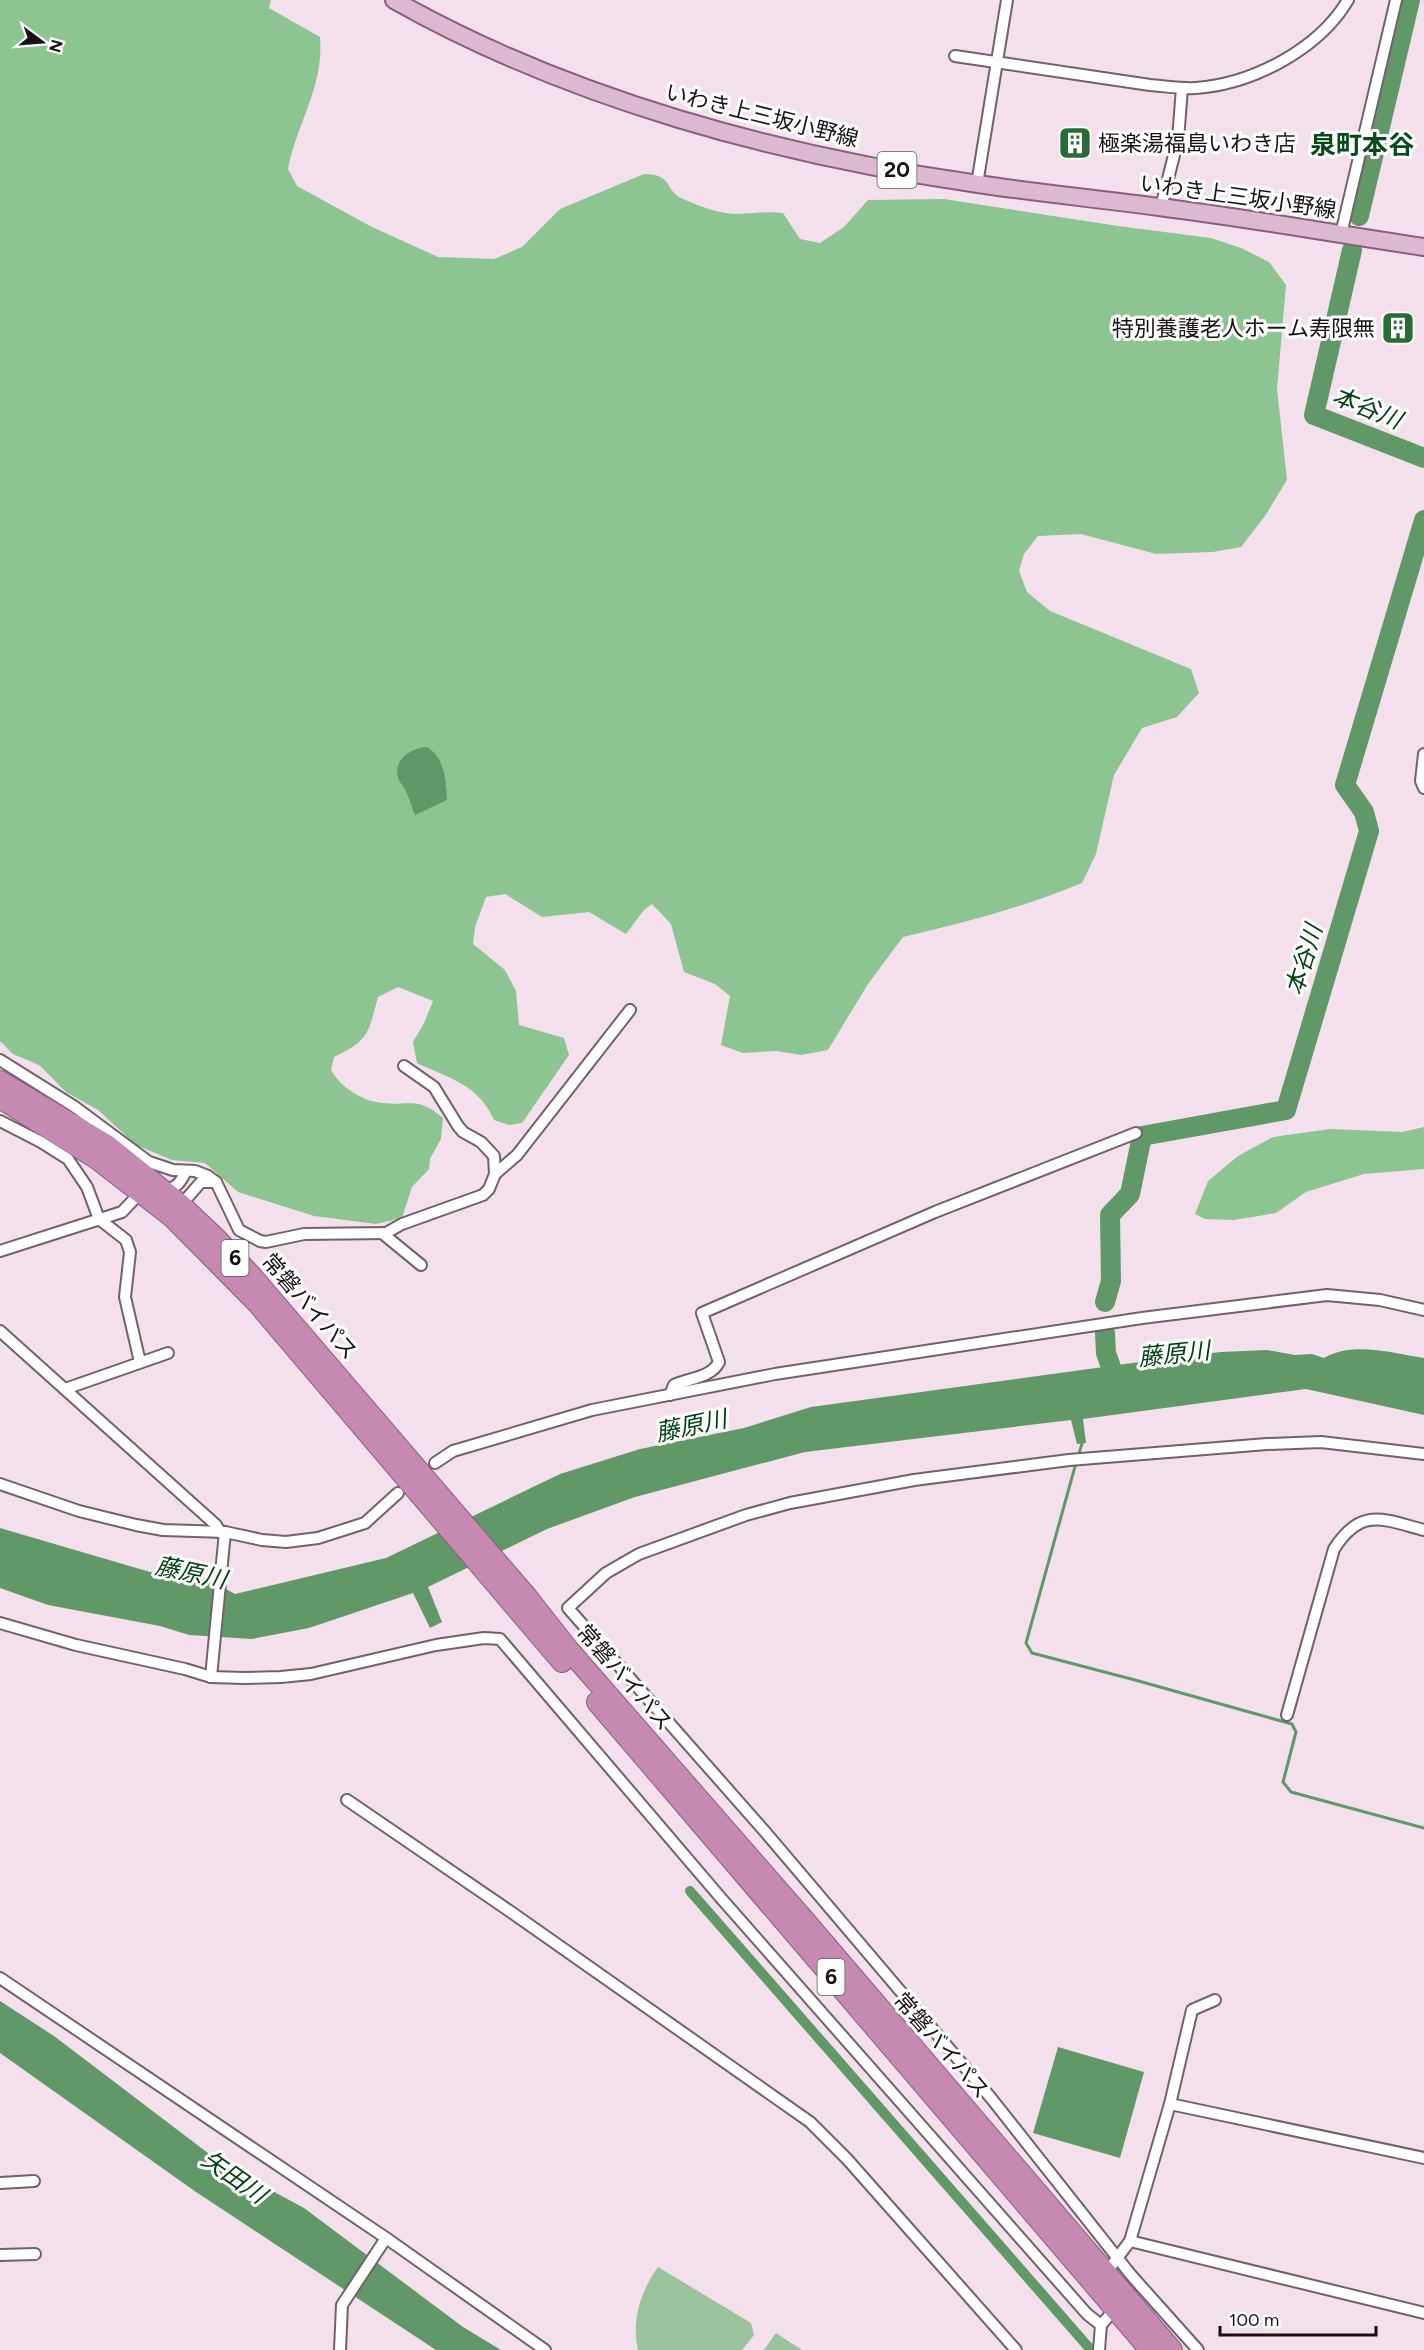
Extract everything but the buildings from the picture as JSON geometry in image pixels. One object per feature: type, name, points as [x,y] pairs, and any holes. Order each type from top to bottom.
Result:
[{"type":"highway","name":"常磐バイパス","points":[[0,1081],[107,1145],[181,1205],[250,1274],[413,1488]]},
{"type":"highway","name":"常磐バイパス","points":[[0,1098],[97,1159],[172,1217],[256,1303],[413,1488],[568,1649],[807,1923],[1172,2350]]},
{"type":"highway","name":"常磐バイパス","points":[[520,1601],[1150,2350]]},
{"type":"main road","name":"いわき上三坂小野線","points":[[394,0],[473,40],[592,91],[691,123],[820,155],[976,184],[1161,207],[1424,247]]},
{"type":"street","points":[[976,184],[1007,0]]},
{"type":"street","points":[[955,56],[1182,88],[1216,86],[1236,81],[1310,44],[1340,14],[1348,0]]},
{"type":"street","points":[[1341,234],[1396,0]]},
{"type":"street","points":[[1161,207],[1178,139],[1182,88]]},
{"type":"street","points":[[1424,754],[1421,781],[1424,788]]},
{"type":"street","points":[[495,1174],[517,1155],[630,1010]]},
{"type":"street","points":[[0,1060],[75,1107],[149,1162],[173,1170],[195,1171],[216,1182],[239,1230],[260,1241],[304,1234],[382,1233],[483,1195],[489,1189],[495,1174],[494,1156],[458,1126],[434,1087],[404,1066]]},
{"type":"street","points":[[0,1121],[56,1150],[68,1159],[87,1187],[99,1219],[126,1240],[129,1246],[125,1297],[140,1362]]},
{"type":"street","points":[[670,1395],[674,1385],[709,1374],[719,1362],[702,1313],[934,1212],[1137,1133]]},
{"type":"street","points":[[163,1190],[176,1186],[182,1181],[186,1171]]},
{"type":"street","points":[[181,1205],[201,1182],[216,1182]]},
{"type":"street","points":[[0,1251],[122,1212],[140,1193]]},
{"type":"street","points":[[382,1233],[421,1265]]},
{"type":"street","points":[[435,1463],[453,1451],[592,1410],[775,1374],[1154,1317],[1327,1295],[1380,1300],[1424,1310]]},
{"type":"street","points":[[0,1331],[222,1532],[211,1677]]},
{"type":"street","points":[[64,1389],[168,1353]]},
{"type":"street","points":[[1198,2350],[1131,2274],[991,2097],[767,1834],[568,1608],[606,1574],[639,1554],[746,1515],[790,1503],[914,1480],[1069,1460],[1267,1444],[1321,1442],[1424,1454]]},
{"type":"street","points":[[0,1484],[79,1510],[136,1525],[172,1530],[222,1532],[286,1542],[318,1538],[365,1523],[413,1488]]},
{"type":"street","points":[[1287,1715],[1334,1549],[1346,1531],[1362,1521],[1381,1519],[1424,1530]]},
{"type":"street","points":[[0,1623],[76,1645],[211,1677],[281,1677],[311,1674],[436,1645],[484,1638],[500,1639],[720,1897],[950,2160],[1087,2313],[1101,2325]]},
{"type":"street","points":[[347,1800],[810,2122],[848,2159],[1016,2350]]},
{"type":"street","points":[[0,1978],[545,2350]]},
{"type":"street","points":[[1106,2273],[1130,2241],[1170,2104],[1192,2010],[1215,2000]]},
{"type":"street","points":[[1170,2104],[1424,2157]]},
{"type":"street","points":[[0,2183],[34,2181]]},
{"type":"street","points":[[340,2350],[342,2304],[384,2240]]},
{"type":"street","points":[[1130,2241],[1424,2313]]},
{"type":"street","points":[[0,2255],[35,2254]]},
{"type":"street","points":[[1099,2350],[1101,2325],[1115,2309]]},
{"type":"shaded area","points":[[0,0],[271,0],[269,8],[320,37],[318,73],[288,169],[297,186],[372,227],[438,257],[494,259],[522,247],[560,209],[644,174],[664,179],[676,195],[715,211],[733,214],[783,213],[800,239],[820,243],[844,227],[868,200],[944,199],[1211,238],[1241,248],[1269,262],[1286,285],[1277,389],[1287,480],[1265,516],[1241,547],[1213,552],[1156,554],[1081,534],[1038,536],[1024,554],[1019,571],[1027,592],[1050,611],[1191,669],[1199,693],[1177,717],[1142,728],[1114,775],[1096,854],[1082,883],[994,914],[903,937],[868,984],[828,1050],[801,1055],[776,1051],[743,1053],[721,1045],[730,996],[715,984],[684,972],[671,924],[652,904],[644,910],[626,934],[589,912],[542,917],[505,894],[486,897],[475,927],[473,944],[505,970],[516,991],[519,1025],[564,1038],[569,1055],[522,1123],[509,1125],[494,1120],[480,1098],[471,1090],[417,1063],[413,1042],[433,1001],[398,987],[378,997],[366,1034],[355,1046],[334,1057],[331,1070],[344,1086],[363,1098],[376,1102],[418,1104],[443,1118],[441,1139],[430,1159],[429,1169],[412,1187],[402,1218],[376,1224],[314,1216],[238,1192],[205,1163],[172,1160],[136,1145],[98,1110],[66,1092],[39,1065],[13,1054],[0,1041]]},
{"type":"shaded area","points":[[1424,1127],[1424,1169],[1364,1174],[1306,1192],[1276,1213],[1234,1220],[1205,1219],[1195,1214],[1208,1181],[1238,1156],[1273,1137],[1330,1129],[1402,1132]]},
{"type":"shaded area","points":[[658,2267],[751,2323],[754,2335],[742,2350],[638,2350],[636,2328],[639,2306]]},
{"type":"shaded area","points":[[776,2333],[802,2350],[764,2350]]},
{"type":"water","points":[[427,747],[438,757],[441,764],[447,800],[415,815],[399,780],[398,767],[400,761],[409,753]]},
{"type":"water","points":[[1360,1349],[1424,1358],[1424,1415],[1306,1389],[1083,1419],[1086,1443],[1077,1444],[1071,1420],[805,1452],[635,1497],[547,1529],[428,1587],[442,1622],[430,1628],[413,1593],[309,1628],[252,1639],[189,1635],[160,1626],[48,1605],[0,1588],[0,1528],[150,1572],[199,1574],[235,1594],[386,1558],[560,1474],[640,1449],[744,1428],[811,1407],[1176,1357],[1267,1350],[1295,1355],[1312,1354],[1324,1358],[1347,1350]]},
{"type":"water","name":"矢田川","points":[[0,2001],[54,2036],[221,2163],[304,2208],[463,2327],[501,2350],[436,2350],[196,2192],[0,2053]]},
{"type":"water","points":[[1058,2047],[1144,2072],[1120,2158],[1033,2133]]},
{"type":"waterway","name":"本谷川","points":[[1359,216],[1410,0]]},
{"type":"waterway","name":"本谷川","points":[[1352,250],[1314,415],[1424,458]]},
{"type":"waterway","name":"本谷川","points":[[1105,1302],[1111,1281],[1110,1215],[1130,1194],[1142,1136],[1286,1110],[1369,831],[1364,812],[1345,785],[1424,520]]},
{"type":"waterway","name":"本谷川","points":[[1105,1333],[1106,1353],[1117,1384]]},
{"type":"waterway","points":[[1078,1457],[1083,1440]]},
{"type":"waterway","points":[[1076,1463],[1026,1643],[1032,1653],[1292,1724],[1296,1732],[1283,1782],[1291,1792],[1424,1828]]},
{"type":"waterway","points":[[690,1891],[1091,2350]]},
{"type":"place","name":"極楽湯福島いわき店","points":[[1075,143]]},
{"type":"place","name":"特別養護老人ホーム寿限無","points":[[1398,328]]},
{"type":"district","name":"泉町本谷","points":[[1362,145]]},
{"type":"water label","name":"藤原川","points":[[1174,1354]]},
{"type":"water label","name":"藤原川","points":[[691,1426]]},
{"type":"water label","name":"藤原川","points":[[191,1573]]}]
